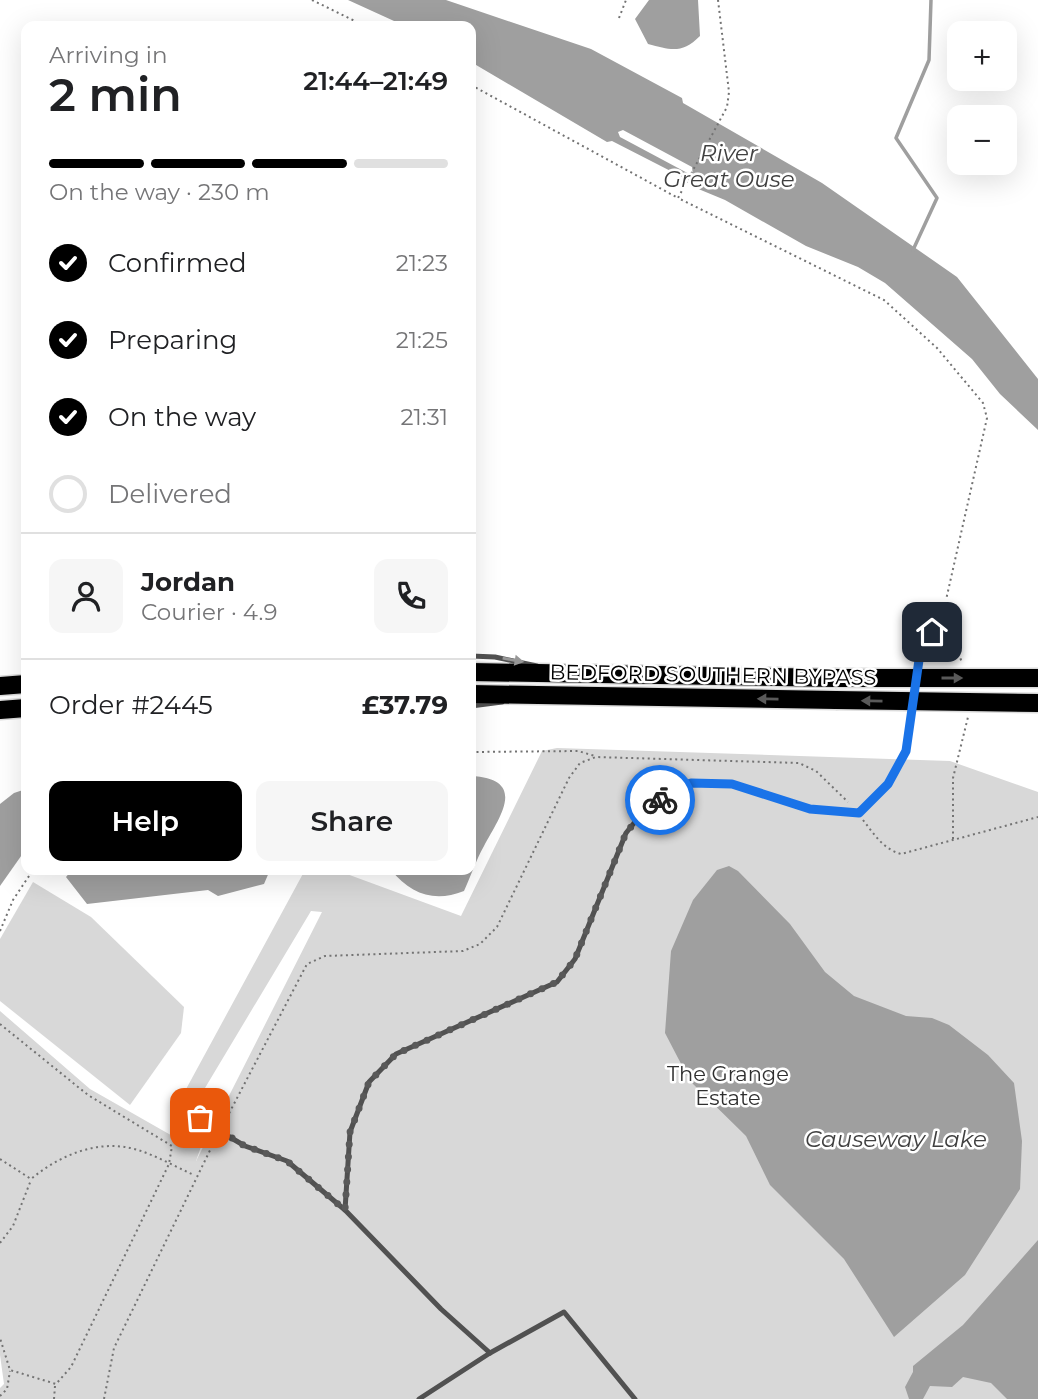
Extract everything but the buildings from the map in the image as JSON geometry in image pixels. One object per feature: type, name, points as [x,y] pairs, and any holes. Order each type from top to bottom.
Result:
[{"type":"highway","name":"BEDFORD SOUTHERN BYPASS","points":[[476,672],[835,678],[1038,678]]},
{"type":"highway","points":[[0,686],[21,684]]},
{"type":"highway","name":"BEDFORD SOUTHERN BYPASS","points":[[476,694],[1038,703]]},
{"type":"highway","points":[[0,710],[21,708]]},
{"type":"lane","points":[[345,1210],[350,1132],[369,1082],[396,1054],[557,982],[575,959],[626,833],[647,807],[691,783],[704,783],[732,784],[810,809],[859,813],[888,784],[906,751],[920,653],[944,610]]},
{"type":"lane","points":[[476,657],[530,663],[553,673]]},
{"type":"lane","points":[[476,705],[553,694]]},
{"type":"lane","points":[[180,1108],[245,1146],[287,1161],[345,1210],[441,1309],[490,1353]]},
{"type":"lane","points":[[419,1399],[490,1353],[564,1312],[635,1399]]},
{"type":"path","points":[[312,0],[355,21]]},
{"type":"path","points":[[619,18],[626,0]]},
{"type":"path","points":[[678,198],[721,120],[729,92],[718,0]]},
{"type":"path","points":[[476,88],[678,198],[884,300],[937,348],[983,403],[987,418],[944,610],[965,671]]},
{"type":"path","points":[[954,839],[953,778],[961,739],[972,708]]},
{"type":"path","points":[[476,752],[578,751],[596,757],[799,762],[830,783],[859,813],[877,838],[901,855],[1038,817]]},
{"type":"path","points":[[104,1399],[114,1348],[195,1175],[307,964],[325,956],[463,951],[480,944],[497,927],[569,778],[580,763],[596,757]]},
{"type":"path","points":[[0,930],[13,900],[30,875]]},
{"type":"path","points":[[0,1024],[88,1096],[172,1146],[169,1164],[71,1367],[56,1384],[54,1399]]},
{"type":"path","points":[[0,1243],[13,1226],[31,1179],[55,1160],[90,1147],[136,1149],[195,1175]]},
{"type":"path","points":[[0,1159],[31,1179]]},
{"type":"path","points":[[0,1338],[10,1370],[7,1390],[0,1396]]},
{"type":"path","points":[[10,1370],[56,1384]]},
{"type":"green space","name":"The Grange Estate","points":[[557,748],[950,761],[1038,792],[1038,1399],[0,1399],[0,1388],[4,1384],[0,1355],[0,1011],[90,1089],[190,1146],[198,1132],[205,1135],[196,1161],[322,912],[311,911],[196,1103],[185,1091],[302,875],[350,875],[461,916],[542,751]]},
{"type":"green space","points":[[33,882],[91,917],[184,1007],[181,1033],[130,1105],[0,1001],[0,939]]},
{"type":"water","name":"River Great Ouse","points":[[348,0],[446,0],[591,49],[682,98],[683,103],[822,183],[957,277],[1038,379],[1038,430],[1000,394],[972,359],[885,283],[858,267],[806,246],[612,141],[607,142],[476,65],[476,21],[394,21]],"holes":[[[623,130],[692,167],[693,176],[620,137],[618,132]]]},
{"type":"water","points":[[649,0],[698,0],[700,36],[688,46],[676,49],[648,44],[635,19]]},
{"type":"water","points":[[476,777],[500,784],[505,792],[502,812],[476,862]]},
{"type":"water","points":[[21,791],[21,856],[0,886],[0,804]]},
{"type":"water","name":"Causeway Lake","points":[[729,866],[738,871],[790,924],[825,972],[854,996],[906,1016],[932,1018],[949,1025],[988,1055],[1014,1083],[1022,1141],[1020,1189],[965,1275],[894,1337],[844,1259],[770,1185],[746,1136],[690,1081],[665,1033],[671,951],[693,900],[717,870]]},
{"type":"water","points":[[268,875],[264,884],[218,896],[208,890],[87,904],[66,877]]},
{"type":"water","points":[[396,875],[471,875],[464,891],[443,896],[424,894]]},
{"type":"water","points":[[1038,1240],[1038,1399],[1007,1399],[991,1383],[963,1377],[952,1387],[930,1386],[923,1399],[909,1399],[905,1387],[913,1372],[913,1366],[963,1325]]},
{"type":"waterway","points":[[913,250],[937,198],[896,138],[929,60],[931,0]]},
{"type":"way so far","points":[[200,1118],[245,1146],[287,1161],[345,1210],[350,1132],[369,1082],[396,1054],[557,982],[575,959],[626,833],[647,807],[660,800]]},
{"type":"route","points":[[660,800],[691,783],[732,784],[810,809],[859,813],[888,784],[906,751],[920,653],[932,632]]}]
